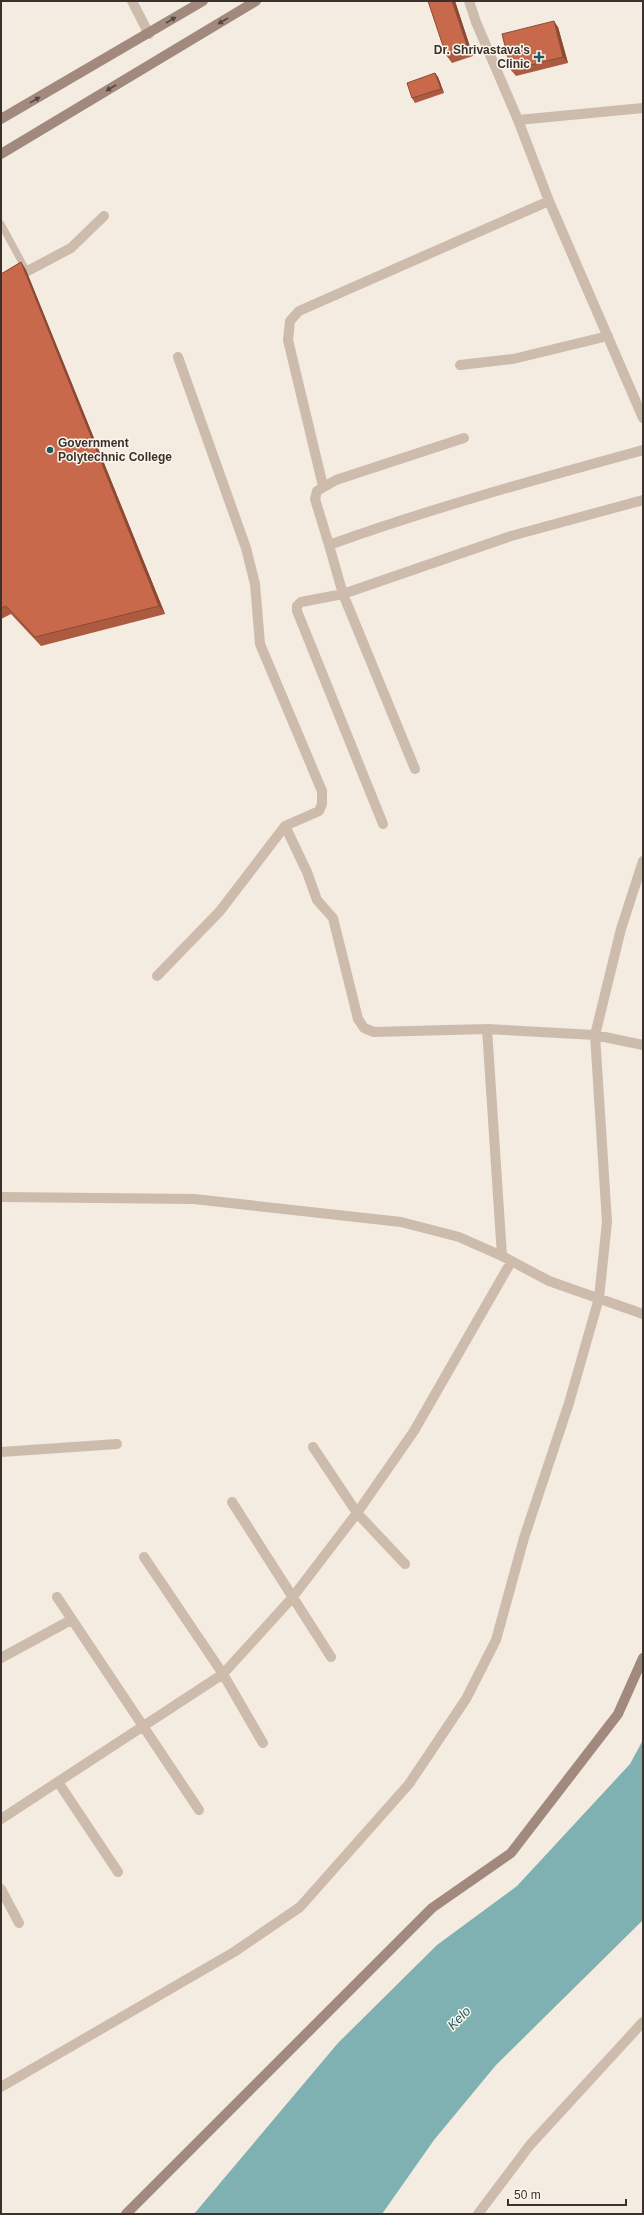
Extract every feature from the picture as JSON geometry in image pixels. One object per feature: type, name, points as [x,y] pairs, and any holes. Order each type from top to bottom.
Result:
[{"type":"street","points":[[132,1],[150,34]]},
{"type":"street","points":[[1,119],[150,34],[203,1]]},
{"type":"street","points":[[1,154],[256,1]]},
{"type":"street","points":[[469,1],[476,22],[518,120],[549,201],[643,418]]},
{"type":"street","points":[[518,120],[643,108]]},
{"type":"street","points":[[323,486],[288,340],[290,321],[299,311],[549,201]]},
{"type":"street","points":[[1,285],[26,270],[72,248],[104,216]]},
{"type":"street","points":[[460,365],[513,359],[608,336]]},
{"type":"street","points":[[157,976],[220,911],[285,826],[319,811],[322,804],[322,791],[260,644],[255,584],[246,548],[178,357]]},
{"type":"street","points":[[415,769],[343,594],[315,499],[316,491],[336,480],[464,438]]},
{"type":"street","points":[[329,545],[392,522],[489,492],[643,450]]},
{"type":"street","points":[[383,824],[296,606],[301,602],[343,594],[512,536],[643,500]]},
{"type":"street","points":[[285,826],[307,872],[317,900],[333,918],[358,1019],[364,1028],[374,1032],[487,1029],[595,1035],[643,1045]]},
{"type":"street","points":[[1,2087],[58,2056],[234,1952],[300,1906],[408,1784],[466,1699],[496,1640],[524,1538],[569,1403],[599,1298],[607,1222],[595,1035],[621,929],[643,861]]},
{"type":"street","points":[[1,1819],[223,1674],[292,1598],[357,1513],[414,1431],[507,1259],[487,1029]]},
{"type":"street","points":[[1,1197],[194,1199],[401,1222],[458,1237],[507,1259],[550,1281],[643,1314]]},
{"type":"street","points":[[1,1452],[117,1444]]},
{"type":"street","points":[[313,1447],[357,1513],[405,1564]]},
{"type":"street","points":[[232,1502],[331,1657]]},
{"type":"street","points":[[144,1557],[223,1674],[263,1743]]},
{"type":"street","points":[[57,1597],[199,1810]]},
{"type":"street","points":[[1,1658],[71,1620]]},
{"type":"street","points":[[126,2214],[432,1908],[511,1853],[618,1714],[643,1658]]},
{"type":"street","points":[[58,1782],[118,1872]]},
{"type":"street","points":[[1,1889],[19,1923]]},
{"type":"street","points":[[478,2214],[530,2145],[643,2022]]},
{"type":"lane","points":[[1,224],[26,270]]},
{"type":"water","name":"Kelo","points":[[643,1740],[643,1920],[496,2065],[434,2140],[382,2214],[194,2214],[338,2043],[437,1945],[517,1886],[630,1764]]},
{"type":"building","points":[[428,1],[452,1],[468,48],[446,55]]},
{"type":"building","points":[[554,21],[563,57],[511,70],[502,34]]},
{"type":"building","points":[[435,73],[441,89],[412,98],[407,83]]},
{"type":"building","name":"Government Polytechnic College","points":[[21,262],[159,606],[35,637],[6,606],[1,608],[1,274]]},
{"type":"place","name":"Dr. Shrivastava's Clinic","points":[[539,57]]},
{"type":"place","name":"Government Polytechnic College","points":[[50,450]]}]
